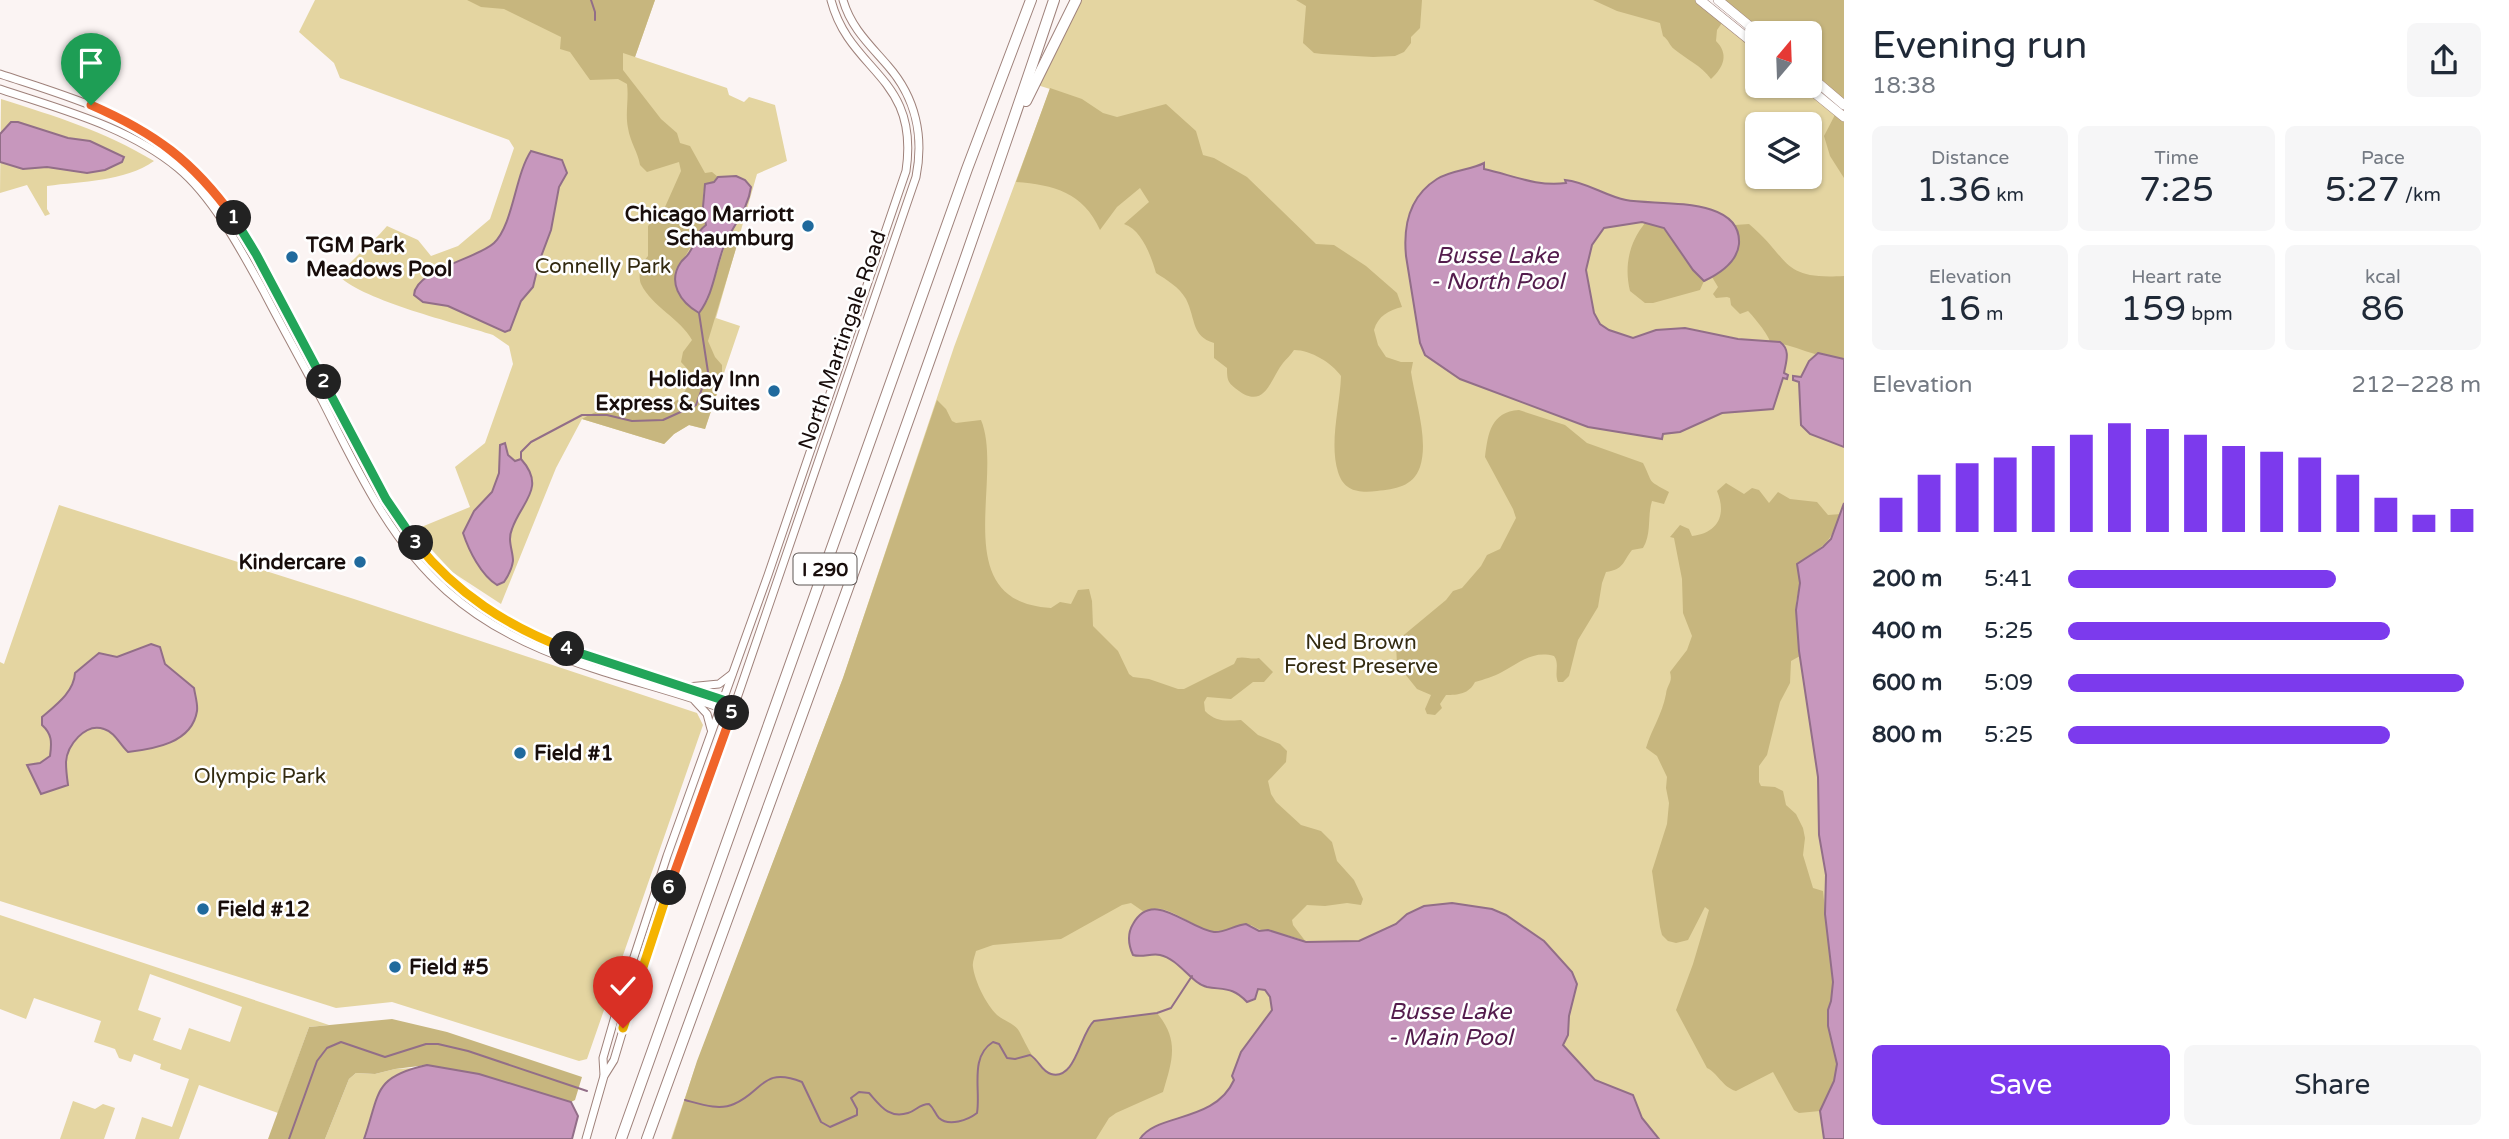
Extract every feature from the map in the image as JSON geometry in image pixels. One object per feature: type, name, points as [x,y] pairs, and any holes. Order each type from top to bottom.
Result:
[{"type":"highway","name":"I 290","points":[[621,1139],[967,169],[1031,0]]},
{"type":"highway","name":"I 290","points":[[647,1139],[807,705],[1009,135],[1054,0]]},
{"type":"highway","points":[[1009,135],[1076,0]]},
{"type":"main road","points":[[1700,0],[1745,36]]},
{"type":"main road","points":[[1718,0],[1745,22]]},
{"type":"main road","points":[[1822,86],[1844,105]]},
{"type":"main road","points":[[1821,98],[1844,117]]},
{"type":"street","name":"North Martingale Road","points":[[604,1076],[603,1058],[624,985],[852,332],[907,164],[907,130],[895,95],[852,44],[837,19],[831,0]]},
{"type":"street","name":"North Martingale Road","points":[[604,1076],[614,1060],[642,966],[734,708],[909,200],[919,164],[919,131],[910,101],[897,77],[853,25],[843,0]]},
{"type":"street","points":[[0,74],[121,118],[171,150],[201,176],[224,204],[250,244],[386,499],[414,540],[448,579],[479,604],[516,627],[580,654],[682,687],[734,708]]},
{"type":"street","points":[[0,89],[76,114],[120,132],[158,153],[189,178],[215,210],[243,254],[390,527],[425,571],[446,591],[498,628],[555,657],[692,698],[722,704]]},
{"type":"street","points":[[682,687],[718,684],[732,673]]},
{"type":"street","points":[[692,698],[707,713],[711,732]]},
{"type":"street","points":[[586,1139],[604,1076]]},
{"type":"green space","name":"Connelly Park","points":[[315,0],[655,0],[635,57],[727,88],[729,95],[744,102],[749,97],[775,105],[787,161],[757,174],[716,318],[740,326],[705,429],[689,425],[664,444],[582,419],[556,468],[501,604],[452,572],[414,530],[470,507],[455,467],[485,443],[513,364],[509,346],[493,335],[369,294],[339,276],[387,226],[418,240],[431,256],[458,246],[490,219],[514,148],[509,140],[340,78],[334,63],[299,32]]},
{"type":"green space","name":"Ned Brown Forest Preserve","points":[[1076,0],[1690,0],[1724,20],[1745,37],[1745,98],[1821,98],[1837,111],[1844,129],[1844,1139],[671,1139],[695,1068],[843,678],[954,347],[1050,89],[1034,84]]},
{"type":"green space","points":[[1,99],[98,133],[154,161],[116,177],[47,186],[47,209],[50,214],[45,216],[27,185],[0,193]]},
{"type":"green space","name":"Olympic Park","points":[[59,505],[697,713],[703,725],[587,1059],[579,1061],[392,1002],[336,1008],[0,901],[0,662],[4,664]]},
{"type":"green space","points":[[0,915],[329,1025],[309,1027],[278,1113],[199,1085],[179,1139],[135,1139],[142,1117],[172,1127],[189,1079],[160,1069],[161,1064],[134,1054],[131,1062],[119,1058],[115,1049],[94,1042],[101,1021],[34,998],[26,1019],[0,1009]],"holes":[[[150,974],[242,1007],[230,1042],[189,1028],[181,1050],[153,1040],[161,1018],[138,1010]]]},
{"type":"green space","points":[[413,1068],[399,1074],[382,1088],[364,1139],[325,1139],[349,1079],[356,1073],[375,1074]]},
{"type":"green space","points":[[73,1101],[95,1109],[103,1104],[115,1108],[104,1139],[60,1139]]},
{"type":"shaded area","points":[[467,0],[655,0],[635,57],[623,53],[623,70],[661,119],[677,133],[680,143],[690,146],[705,173],[712,172],[718,177],[714,182],[706,184],[704,189],[706,226],[698,233],[680,263],[699,313],[708,300],[728,236],[735,237],[738,242],[708,341],[722,365],[722,378],[705,429],[689,425],[664,444],[582,419],[603,410],[644,410],[669,405],[687,388],[691,373],[681,362],[683,352],[692,340],[681,325],[646,292],[640,282],[639,267],[648,256],[648,226],[665,207],[681,171],[679,162],[647,172],[640,165],[628,128],[627,84],[618,79],[590,80],[570,52],[560,49],[561,37],[504,9],[481,7]]},
{"type":"shaded area","points":[[1296,0],[1422,0],[1420,28],[1411,37],[1411,43],[1404,52],[1395,56],[1314,53],[1303,43],[1306,6]]},
{"type":"shaded area","points":[[1593,0],[1700,0],[1724,20],[1717,30],[1716,41],[1723,51],[1722,65],[1711,79],[1672,47],[1663,36],[1660,23],[1617,11]]},
{"type":"shaded area","points":[[1718,0],[1844,0],[1844,105],[1822,86],[1822,21],[1745,22]]},
{"type":"shaded area","points":[[1050,88],[1082,99],[1103,113],[1117,117],[1166,104],[1196,131],[1203,155],[1214,158],[1247,177],[1316,244],[1334,245],[1366,266],[1397,293],[1402,307],[1385,314],[1374,330],[1378,345],[1386,357],[1401,362],[1413,362],[1411,372],[1423,445],[1420,467],[1413,479],[1397,488],[1371,492],[1353,490],[1344,484],[1338,472],[1335,449],[1341,376],[1320,358],[1294,350],[1266,390],[1255,397],[1248,396],[1230,384],[1227,368],[1214,358],[1214,343],[1201,336],[1186,299],[1172,284],[1156,273],[1141,238],[1124,224],[1149,202],[1140,188],[1117,207],[1100,230],[1085,207],[1066,193],[1043,185],[1016,182]]},
{"type":"shaded area","points":[[1837,111],[1844,117],[1844,178],[1830,156],[1824,136]]},
{"type":"shaded area","points":[[1645,223],[1661,227],[1669,233],[1683,257],[1704,281],[1700,290],[1653,303],[1645,303],[1630,291],[1629,255]]},
{"type":"shaded area","points":[[1749,224],[1796,271],[1823,276],[1844,276],[1844,359],[1770,342],[1748,311],[1740,314],[1731,305],[1730,298],[1716,298],[1713,294],[1718,287],[1712,277],[1721,271],[1739,238],[1735,225]]},
{"type":"shaded area","points":[[937,400],[956,423],[981,420],[987,444],[985,534],[989,561],[999,584],[1019,601],[1051,608],[1060,602],[1071,604],[1078,590],[1089,589],[1093,626],[1118,651],[1133,677],[1184,689],[1234,664],[1237,658],[1259,658],[1273,672],[1264,682],[1253,682],[1231,699],[1207,697],[1204,702],[1205,711],[1221,720],[1241,720],[1258,735],[1280,744],[1287,751],[1286,762],[1268,781],[1271,794],[1301,825],[1321,831],[1332,842],[1337,861],[1354,880],[1363,899],[1361,905],[1307,905],[1292,920],[1306,942],[1251,925],[1225,931],[1208,931],[1171,912],[1153,909],[1144,912],[1131,903],[1122,905],[1061,939],[993,945],[976,951],[973,967],[985,999],[997,1015],[1017,1028],[1034,1058],[1049,1074],[1063,1073],[1069,1068],[1094,1021],[1157,1013],[1164,1023],[1172,1051],[1163,1092],[1116,1113],[1109,1118],[1096,1139],[672,1139],[697,1061],[843,678]]},
{"type":"shaded area","points":[[1519,410],[1565,425],[1587,443],[1643,463],[1652,481],[1669,492],[1664,504],[1652,501],[1643,548],[1632,550],[1619,567],[1606,572],[1598,607],[1578,640],[1569,676],[1563,682],[1558,682],[1554,656],[1533,656],[1475,682],[1466,691],[1446,695],[1440,704],[1442,708],[1435,715],[1427,714],[1425,709],[1431,695],[1417,689],[1397,664],[1396,645],[1399,639],[1453,591],[1462,588],[1487,555],[1500,549],[1516,518],[1485,457],[1486,448],[1497,419]]},
{"type":"shaded area","points":[[1726,483],[1744,494],[1752,488],[1759,490],[1769,503],[1778,492],[1790,499],[1817,502],[1828,515],[1841,514],[1828,540],[1797,564],[1800,583],[1796,602],[1800,656],[1791,661],[1790,683],[1780,702],[1767,755],[1759,766],[1761,786],[1775,787],[1783,791],[1786,805],[1796,814],[1803,828],[1803,855],[1813,888],[1823,891],[1833,982],[1828,1026],[1837,1064],[1834,1081],[1820,1111],[1799,1113],[1794,1110],[1773,1072],[1736,1091],[1707,1068],[1676,1010],[1709,910],[1705,907],[1688,940],[1676,943],[1668,941],[1662,935],[1660,927],[1652,871],[1667,824],[1667,777],[1657,756],[1646,748],[1664,702],[1670,672],[1687,650],[1692,636],[1683,613],[1682,579],[1674,538],[1670,537],[1680,525],[1689,529],[1692,536],[1714,527],[1721,508],[1717,491]]},
{"type":"shaded area","points":[[392,1019],[447,1032],[582,1077],[575,1100],[571,1102],[479,1074],[427,1065],[375,1074],[356,1073],[349,1079],[325,1139],[268,1139],[309,1027]]},
{"type":"water","points":[[11,122],[68,138],[90,141],[124,157],[122,162],[105,170],[87,173],[47,167],[23,169],[0,162],[0,134]]},
{"type":"water","points":[[531,151],[562,160],[567,173],[559,187],[551,230],[533,287],[521,301],[510,330],[505,332],[448,306],[423,302],[414,295],[417,286],[425,279],[486,249],[500,235]]},
{"type":"water","name":"Busse Lake - North Pool","points":[[1484,163],[1484,169],[1524,180],[1555,184],[1566,183],[1565,180],[1573,181],[1626,200],[1695,206],[1727,217],[1736,228],[1738,251],[1726,267],[1704,281],[1693,270],[1664,228],[1642,222],[1604,228],[1592,245],[1586,270],[1594,313],[1600,324],[1609,330],[1633,338],[1656,330],[1685,328],[1738,339],[1780,342],[1787,352],[1784,373],[1788,375],[1787,379],[1783,378],[1773,409],[1722,413],[1680,432],[1663,434],[1662,439],[1588,427],[1460,379],[1425,355],[1420,343],[1406,256],[1410,212],[1420,194],[1437,179]]},
{"type":"water","points":[[736,176],[751,187],[749,195],[744,210],[724,246],[711,289],[699,313],[686,303],[678,291],[675,277],[677,269],[706,225],[703,207],[705,184],[714,182],[718,177]]},
{"type":"water","points":[[1818,353],[1844,359],[1844,447],[1810,434],[1801,425],[1799,382],[1793,380],[1793,376],[1801,377],[1809,361]]},
{"type":"water","points":[[505,443],[508,455],[515,461],[521,459],[528,469],[532,487],[511,533],[511,570],[504,582],[497,585],[476,562],[463,533],[474,511],[492,492],[499,473],[500,445]]},
{"type":"water","points":[[1844,503],[1844,1139],[1824,1139],[1820,1111],[1834,1081],[1837,1064],[1828,1026],[1833,982],[1825,914],[1826,875],[1819,835],[1818,777],[1799,651],[1796,610],[1800,583],[1797,564],[1831,539]]},
{"type":"water","points":[[151,644],[160,647],[165,664],[194,688],[197,711],[194,722],[180,737],[170,742],[128,752],[108,731],[90,729],[78,737],[67,756],[68,785],[41,794],[27,765],[40,763],[50,756],[50,739],[42,725],[42,717],[68,692],[75,673],[99,653],[117,657]]},
{"type":"water","name":"Busse Lake - Main Pool","points":[[1452,903],[1492,909],[1506,915],[1544,941],[1572,972],[1577,984],[1569,1016],[1568,1035],[1563,1045],[1595,1080],[1633,1095],[1642,1118],[1659,1139],[1140,1139],[1159,1125],[1214,1104],[1225,1094],[1234,1080],[1232,1076],[1241,1052],[1272,1010],[1270,997],[1265,990],[1258,989],[1255,999],[1247,1002],[1233,991],[1201,985],[1167,957],[1133,955],[1129,935],[1141,914],[1150,910],[1161,910],[1214,932],[1246,924],[1259,931],[1268,930],[1306,942],[1359,941],[1396,924],[1407,914],[1424,906]]},
{"type":"water","points":[[427,1065],[479,1074],[571,1102],[578,1116],[572,1139],[364,1139],[376,1099],[387,1082],[396,1075]]},
{"type":"waterway","points":[[591,0],[595,20]]},
{"type":"waterway","points":[[521,459],[521,452],[531,442],[582,415],[607,415],[632,421],[663,420],[696,405],[708,372],[699,313]]},
{"type":"waterway","points":[[685,1100],[710,1106],[728,1106],[744,1099],[771,1079],[779,1077],[802,1082],[821,1122],[830,1127],[857,1115],[851,1098],[859,1092],[869,1093],[885,1110],[895,1114],[908,1113],[929,1104],[943,1121],[958,1122],[977,1113],[978,1065],[986,1048],[993,1042],[999,1044],[1007,1058],[1030,1055],[1048,1073],[1059,1074],[1072,1063],[1094,1021],[1157,1013],[1171,1008],[1192,976]]},
{"type":"waterway","points":[[289,1139],[317,1061],[327,1048],[341,1042],[385,1057],[426,1044],[438,1044],[468,1051],[587,1091]]},
{"type":"place","name":"Chicago Marriott Schaumburg","points":[[808,226]]},
{"type":"place","name":"TGM Park Meadows Pool","points":[[292,257]]},
{"type":"place","name":"Holiday Inn Express & Suites","points":[[774,391]]},
{"type":"place","name":"Kindercare","points":[[360,562]]},
{"type":"place","name":"Field #1","points":[[520,753]]},
{"type":"place","name":"Field #12","points":[[203,909]]},
{"type":"place","name":"Field #5","points":[[395,967]]},
{"type":"route","points":[[91,105],[121,118],[171,150],[191,166],[224,204],[256,254],[386,499],[414,540],[448,579],[494,615],[516,627],[580,654],[723,700],[720,708],[732,712],[642,966],[623,1028]]}]
